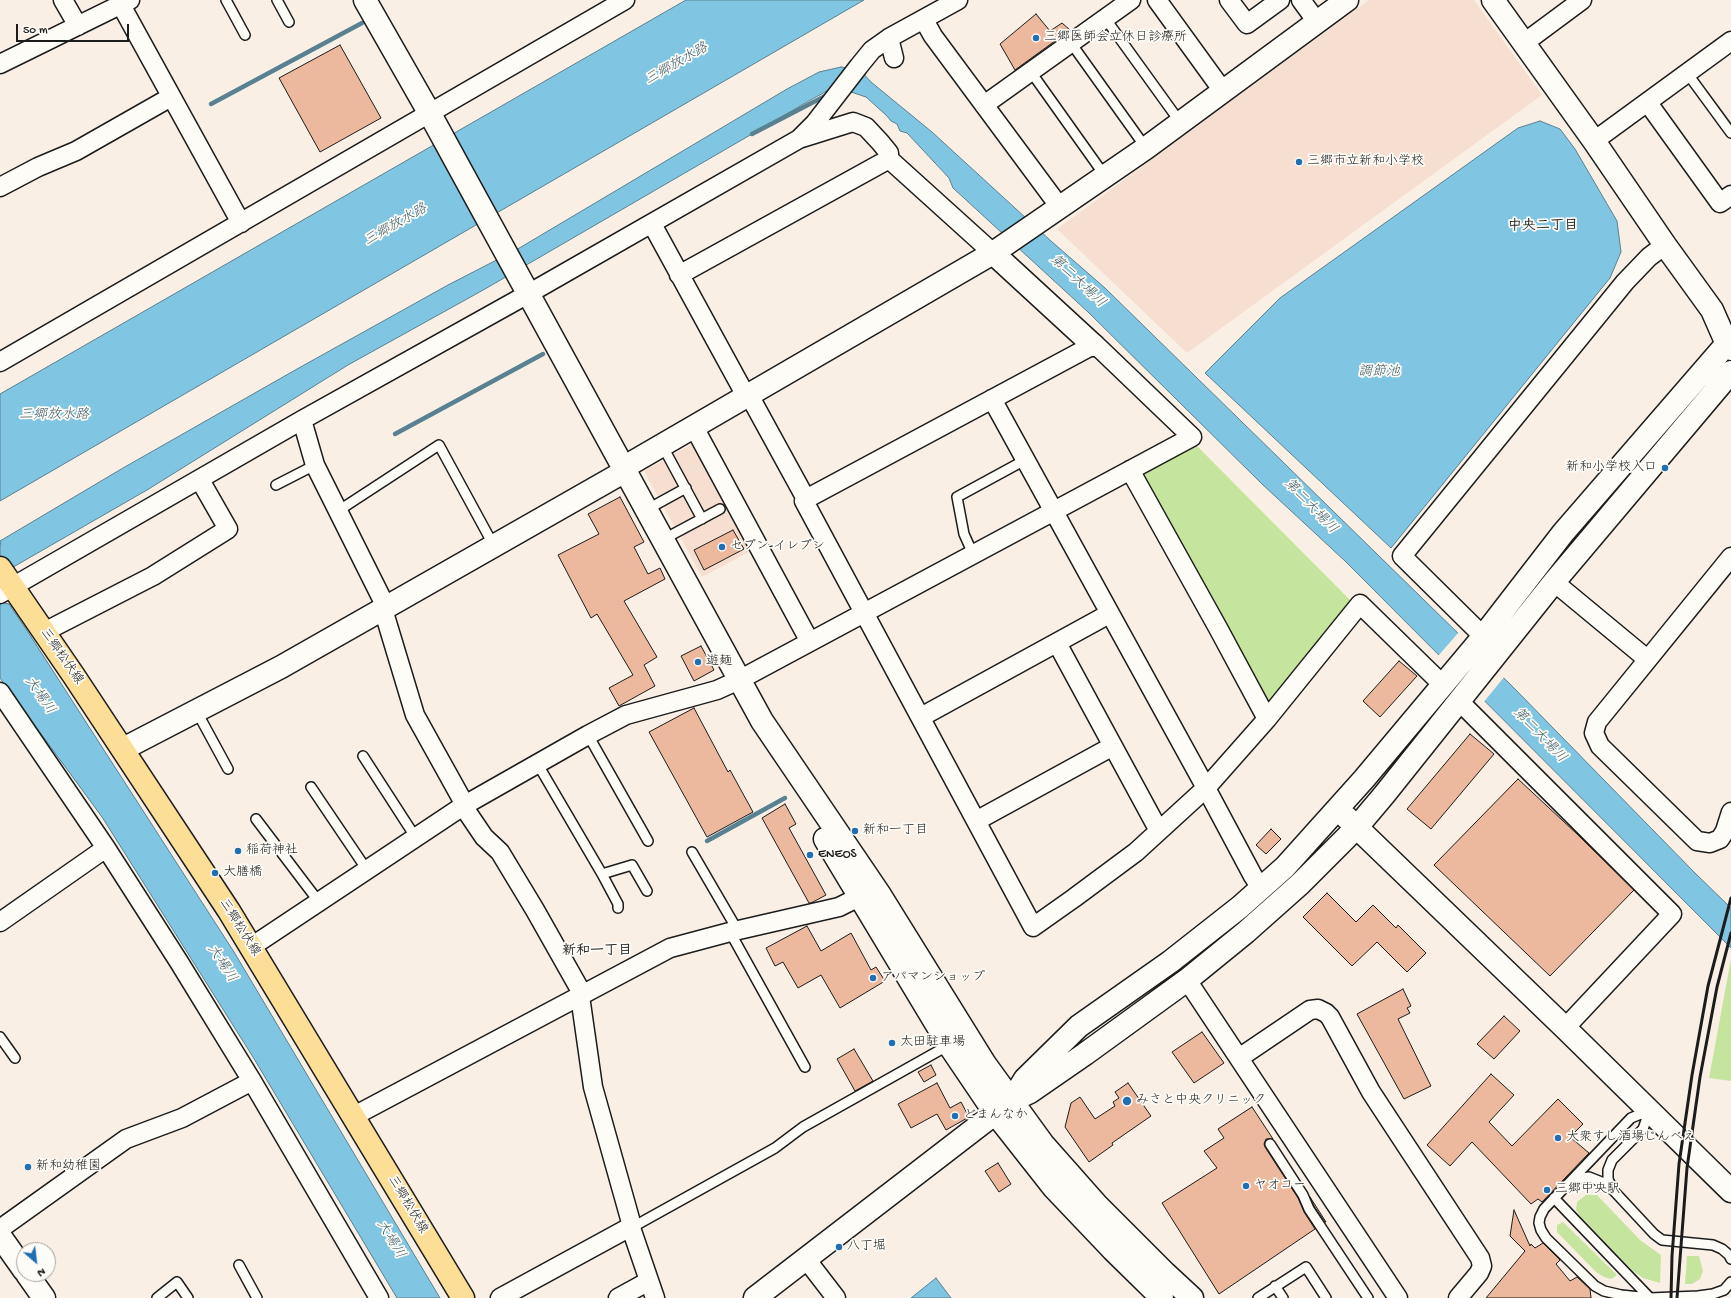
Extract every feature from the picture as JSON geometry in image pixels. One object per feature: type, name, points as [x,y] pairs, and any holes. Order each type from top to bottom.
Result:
[{"type":"main road","name":"三郷松伏線","points":[[4,584],[44,632],[123,749],[251,947],[463,1298]]},
{"type":"street","points":[[63,0],[78,26]]},
{"type":"street","points":[[365,0],[435,123],[762,721],[781,762],[868,893],[966,1035],[1003,1107],[1054,1188],[1113,1250],[1162,1298]]},
{"type":"street","points":[[0,362],[242,223],[435,123],[625,0]]},
{"type":"street","points":[[799,139],[815,123],[872,50],[889,38],[958,0]]},
{"type":"street","points":[[984,105],[1131,0]]},
{"type":"street","points":[[1157,0],[1223,92]]},
{"type":"street","points":[[1229,0],[1246,24],[1280,0]]},
{"type":"street","points":[[1301,0],[1317,22]]},
{"type":"street","points":[[123,749],[197,712],[281,667],[494,546],[620,474],[628,465],[662,445],[996,251],[1059,206],[1146,148],[1347,0]]},
{"type":"street","points":[[755,1298],[1003,1107],[1030,1092],[1187,980],[1277,905],[1357,827],[1461,698],[1485,645],[1563,534],[1730,339],[1712,310],[1664,245],[1594,141],[1493,0]]},
{"type":"street","points":[[1524,43],[1582,0]]},
{"type":"street","points":[[0,64],[125,2],[171,97],[242,223]]},
{"type":"street","points":[[924,20],[933,36],[1059,206]]},
{"type":"street","points":[[889,38],[894,58]]},
{"type":"street","points":[[1594,141],[1731,41]]},
{"type":"street","points":[[0,188],[38,167],[76,151],[171,97]]},
{"type":"street","points":[[1648,103],[1720,203],[1731,195]]},
{"type":"street","points":[[4,584],[200,480],[526,291],[652,224],[799,139],[852,122],[866,127],[880,142],[888,154],[889,159],[996,251],[1093,345],[1095,344],[1192,437],[739,680],[718,690],[626,715],[588,735],[464,806],[251,947]]},
{"type":"street","points":[[679,275],[889,159]]},
{"type":"street","points":[[652,224],[679,275],[806,499],[804,501],[1033,927],[1136,852],[1206,788],[1267,719],[1360,604],[1445,682]]},
{"type":"street","points":[[1485,645],[1402,556],[1625,282],[1649,257],[1664,245]]},
{"type":"street","points":[[806,499],[1093,345]]},
{"type":"street","points":[[1003,1107],[1026,1079],[1079,1026],[1170,962],[1262,888],[1285,867],[1338,809],[1445,682],[1554,582],[1731,372]]},
{"type":"street","points":[[992,399],[1253,876],[1262,888]]},
{"type":"street","points":[[302,420],[315,465],[385,608],[415,715],[464,806],[484,838],[500,852],[535,910],[581,996],[593,1087],[632,1227],[655,1298]]},
{"type":"street","points":[[694,427],[810,642]]},
{"type":"street","points":[[1130,470],[1267,719]]},
{"type":"street","points":[[44,632],[153,576],[228,529],[200,480]]},
{"type":"street","points":[[1731,557],[1597,722],[1594,733],[1600,746],[1697,840],[1710,843],[1720,839],[1725,831],[1731,812]]},
{"type":"street","points":[[1554,582],[1647,659]]},
{"type":"street","points":[[921,718],[1110,614]]},
{"type":"street","points":[[1057,643],[1159,832]]},
{"type":"street","points":[[0,692],[106,848],[179,962],[252,1080],[379,1298]]},
{"type":"street","points":[[1461,698],[1672,914],[1565,1028]]},
{"type":"street","points":[[976,821],[1113,746]]},
{"type":"street","points":[[1338,809],[1731,1191]]},
{"type":"street","points":[[0,922],[106,848]]},
{"type":"street","points":[[354,1116],[670,948],[734,931],[839,907],[868,893]]},
{"type":"street","points":[[868,893],[949,1045],[1003,1107],[1043,1144],[1097,1205],[1192,1298]]},
{"type":"street","points":[[1187,980],[1398,1298]]},
{"type":"street","points":[[1239,1058],[1310,1010],[1318,1009],[1330,1017],[1372,1092],[1480,1258],[1482,1266],[1479,1273],[1458,1298]]},
{"type":"street","points":[[0,1229],[126,1139],[182,1118],[252,1080]]},
{"type":"street","points":[[500,1298],[632,1227]]},
{"type":"street","points":[[0,1236],[16,1259]]},
{"type":"street","points":[[806,1259],[836,1298]]},
{"type":"street","points":[[618,1298],[649,1281]]},
{"type":"street","points":[[33,1282],[44,1298]]},
{"type":"lane","points":[[226,0],[244,35]]},
{"type":"lane","points":[[277,0],[289,22]]},
{"type":"lane","points":[[1105,18],[1180,122]]},
{"type":"lane","points":[[1071,43],[1146,148]]},
{"type":"lane","points":[[1031,72],[1105,176]]},
{"type":"lane","points":[[1687,73],[1731,133]]},
{"type":"lane","points":[[338,511],[439,445],[494,546]]},
{"type":"lane","points":[[662,445],[702,519]]},
{"type":"lane","points":[[973,554],[964,534],[957,498],[1025,460]]},
{"type":"lane","points":[[276,486],[315,465]]},
{"type":"lane","points":[[646,510],[686,488]]},
{"type":"lane","points":[[662,540],[720,509]]},
{"type":"lane","points":[[197,712],[228,769]]},
{"type":"lane","points":[[588,735],[648,841]]},
{"type":"lane","points":[[363,756],[416,838]]},
{"type":"lane","points":[[537,763],[602,874],[618,904],[618,908]]},
{"type":"lane","points":[[311,787],[368,870]]},
{"type":"lane","points":[[256,819],[319,902]]},
{"type":"lane","points":[[692,852],[805,1067]]},
{"type":"lane","points":[[602,874],[632,865],[647,891]]},
{"type":"lane","points":[[0,1037],[16,1058]]},
{"type":"lane","points":[[632,1227],[775,1148],[803,1127],[949,1045]]},
{"type":"lane","points":[[1650,1111],[1632,1118],[1554,1198],[1540,1217],[1538,1223],[1541,1230],[1546,1238],[1595,1286],[1604,1291],[1621,1296],[1650,1298],[1698,1296],[1713,1294],[1724,1290],[1731,1282]]},
{"type":"lane","points":[[1613,1190],[1608,1179],[1608,1170],[1612,1160],[1643,1129],[1650,1111]]},
{"type":"lane","points":[[1270,1144],[1303,1195],[1309,1209],[1368,1298]]},
{"type":"lane","points":[[1572,1180],[1589,1176],[1604,1183],[1613,1190],[1654,1234],[1662,1240],[1713,1245],[1722,1249],[1731,1259]]},
{"type":"lane","points":[[1554,1198],[1650,1298]]},
{"type":"lane","points":[[239,1265],[256,1298]]},
{"type":"lane","points":[[1258,1298],[1306,1267],[1326,1298]]},
{"type":"lane","points":[[157,1298],[177,1282],[188,1298]]},
{"type":"lane","points":[[1275,1286],[1283,1298]]},
{"type":"shaded area","name":"三郷市立新和小学校","points":[[1369,0],[1474,0],[1542,95],[1187,353],[1057,229]]},
{"type":"shaded area","points":[[696,442],[753,550],[702,577],[644,471]]},
{"type":"green space","points":[[1196,445],[1353,603],[1273,702],[1265,701],[1142,474]]},
{"type":"green space","points":[[1731,959],[1731,1081],[1709,1078]]},
{"type":"green space","points":[[1586,1195],[1597,1195],[1640,1240],[1661,1255],[1660,1283],[1643,1278],[1633,1271],[1580,1216],[1576,1210],[1577,1202]]},
{"type":"green space","points":[[1563,1222],[1617,1275],[1611,1279],[1596,1272],[1557,1232],[1557,1225]]},
{"type":"green space","points":[[1687,1256],[1699,1256],[1703,1271],[1700,1279],[1692,1284],[1685,1284]]},
{"type":"water","name":"三郷放水路","points":[[686,0],[864,0],[0,501],[0,394]]},
{"type":"water","name":"第二大場川","points":[[841,67],[860,70],[871,82],[932,132],[1051,241],[1105,288],[1513,687],[1731,908],[1731,948],[1345,561],[1262,484],[1088,312],[953,188],[949,178],[907,133],[900,131],[897,124],[891,121],[866,97],[842,89],[827,91],[814,98],[485,289],[348,365],[147,490],[15,566],[0,577],[0,541],[123,468],[297,369],[448,285],[516,250],[787,89],[819,72]]},
{"type":"water","name":"調節池","points":[[1540,121],[1560,129],[1575,149],[1617,221],[1621,252],[1610,278],[1391,548],[1205,373],[1280,298],[1518,128]]},
{"type":"water","name":"大場川","points":[[0,596],[4,603],[9,604],[26,629],[234,952],[440,1298],[397,1298],[253,1057],[102,817],[0,678]]},
{"type":"water","points":[[936,1278],[951,1298],[911,1298]]},
{"type":"pier","points":[[1459,632],[1505,676],[1483,703],[1438,656]]},
{"type":"building","name":"三郷医師会立休日診療所","points":[[1036,14],[1050,31],[1062,23],[1070,30],[1015,70],[1000,44]]},
{"type":"building","points":[[340,45],[381,118],[320,152],[279,78]]},
{"type":"building","points":[[620,497],[644,542],[634,547],[648,574],[660,568],[665,579],[624,601],[657,657],[644,665],[655,686],[619,706],[609,688],[633,675],[597,614],[591,618],[558,555],[599,534],[588,514]]},
{"type":"building","points":[[733,530],[744,549],[704,570],[694,550]]},
{"type":"building","points":[[701,646],[714,670],[694,681],[681,656]]},
{"type":"building","points":[[1399,661],[1417,676],[1380,717],[1363,701]]},
{"type":"building","points":[[694,708],[728,772],[730,770],[753,812],[707,837],[649,732]]},
{"type":"building","points":[[1470,734],[1494,754],[1431,829],[1407,809]]},
{"type":"building","points":[[1518,779],[1634,890],[1550,976],[1434,865]]},
{"type":"building","points":[[785,804],[796,824],[789,828],[826,895],[811,903],[809,903],[762,818]]},
{"type":"building","points":[[1271,829],[1281,839],[1266,854],[1256,845]]},
{"type":"building","points":[[1327,893],[1356,922],[1373,905],[1396,928],[1398,925],[1426,953],[1407,972],[1377,942],[1352,966],[1303,917]]},
{"type":"building","points":[[807,926],[821,951],[851,933],[871,970],[876,967],[885,981],[840,1008],[821,975],[798,988],[783,962],[775,966],[766,948]]},
{"type":"building","points":[[1403,989],[1411,1006],[1407,1008],[1410,1013],[1398,1019],[1431,1086],[1404,1099],[1357,1014]]},
{"type":"building","points":[[1504,1016],[1520,1031],[1494,1059],[1477,1044]]},
{"type":"building","points":[[1202,1032],[1224,1063],[1194,1083],[1172,1052]]},
{"type":"building","points":[[854,1049],[873,1081],[855,1091],[837,1059]]},
{"type":"building","points":[[931,1065],[936,1075],[924,1082],[918,1072]]},
{"type":"building","points":[[1491,1074],[1514,1095],[1489,1122],[1512,1146],[1558,1099],[1583,1124],[1570,1137],[1589,1153],[1542,1202],[1538,1199],[1531,1204],[1472,1142],[1450,1166],[1427,1145]]},
{"type":"building","points":[[937,1083],[950,1108],[961,1102],[969,1117],[946,1130],[937,1114],[911,1128],[898,1104]]},
{"type":"building","points":[[1128,1083],[1151,1116],[1112,1143],[1113,1145],[1089,1162],[1065,1127],[1071,1103],[1080,1097],[1095,1119],[1115,1106],[1113,1102],[1119,1098],[1115,1092]]},
{"type":"building","name":"ヤオコー","points":[[1252,1107],[1273,1139],[1266,1139],[1264,1144],[1265,1147],[1298,1198],[1304,1212],[1315,1229],[1219,1294],[1162,1203],[1217,1168],[1204,1151],[1224,1138],[1218,1129]]},
{"type":"building","points":[[998,1163],[1011,1184],[999,1192],[985,1171]]},
{"type":"building","points":[[1310,1197],[1326,1222],[1314,1206]]},
{"type":"building","points":[[1514,1210],[1530,1246],[1531,1244],[1535,1248],[1543,1243],[1560,1260],[1556,1264],[1570,1281],[1577,1277],[1590,1289],[1591,1298],[1486,1298],[1525,1251],[1510,1236]]},
{"type":"waterway","points":[[211,104],[362,23]]},
{"type":"waterway","points":[[752,134],[829,94]]},
{"type":"waterway","points":[[395,434],[543,354]]},
{"type":"waterway","points":[[707,841],[785,798]]},
{"type":"railway","points":[[1671,1298],[1672,1256],[1679,1164],[1692,1075],[1708,986],[1731,898]]},
{"type":"railway","points":[[1677,1298],[1687,1168],[1700,1077],[1717,987],[1731,933]]},
{"type":"place","name":"三郷医師会立休日診療所","points":[[1036,38]]},
{"type":"place","name":"三郷市立新和小学校","points":[[1299,162]]},
{"type":"place","name":"新和小学校入口","points":[[1665,468]]},
{"type":"place","name":"セブン-イレブン","points":[[722,547]]},
{"type":"place","name":"遊麺","points":[[698,662]]},
{"type":"place","name":"新和一丁目","points":[[855,831]]},
{"type":"place","name":"稲荷神社","points":[[238,851]]},
{"type":"place","name":"ENEOS","points":[[810,855]]},
{"type":"place","name":"大膳橋","points":[[215,873]]},
{"type":"place","name":"アパマンショップ","points":[[873,978]]},
{"type":"place","name":"太田駐車場","points":[[892,1043]]},
{"type":"place","name":"みさと中央クリニック","points":[[1127,1101]]},
{"type":"place","name":"どまんなか","points":[[955,1116]]},
{"type":"place","name":"大衆すし酒場じんべえ","points":[[1558,1138]]},
{"type":"place","name":"新和幼稚園","points":[[28,1167]]},
{"type":"place","name":"ヤオコー","points":[[1246,1186]]},
{"type":"place","name":"三郷中央駅","points":[[1547,1190]]},
{"type":"place","name":"八丁堀","points":[[839,1247]]},
{"type":"district","name":"中央二丁目","points":[[1543,227]]},
{"type":"district","name":"新和一丁目","points":[[597,952]]}]
